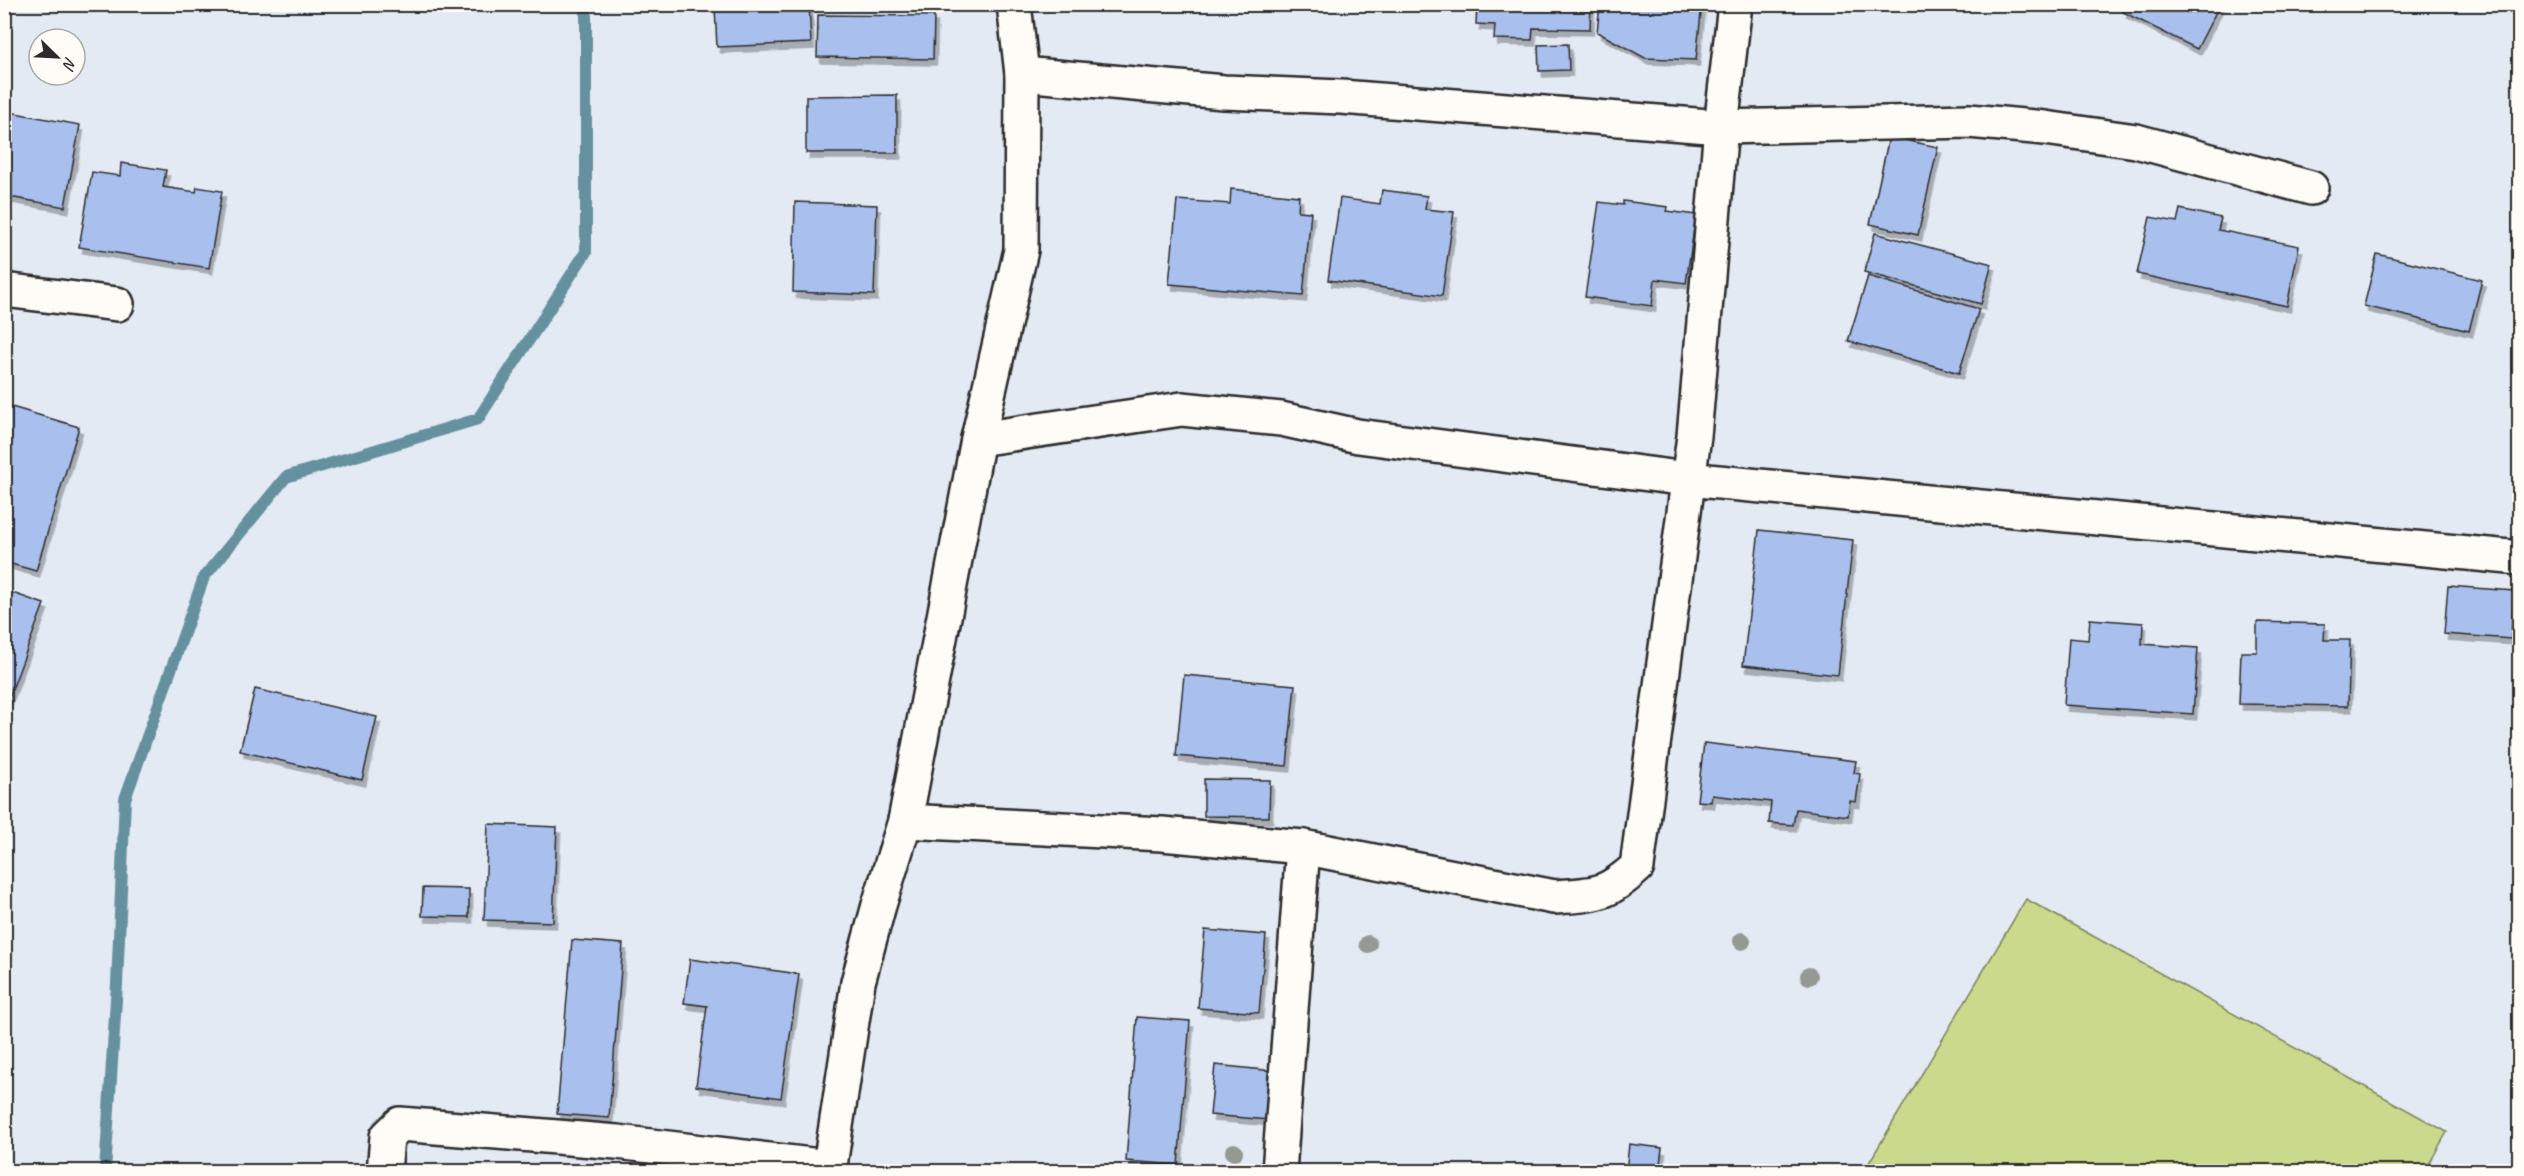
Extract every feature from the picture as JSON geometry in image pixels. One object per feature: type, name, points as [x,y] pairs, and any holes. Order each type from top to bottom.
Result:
[{"type":"street","points":[[384,1172],[387,1137],[400,1124],[617,1142],[829,1169],[858,982],[904,821],[978,439],[1021,250],[1022,74],[1014,4]]},
{"type":"street","points":[[904,821],[1162,834],[1303,847],[1554,897],[1595,894],[1616,886],[1637,867],[1694,436],[1721,127],[1735,4]]},
{"type":"street","points":[[1022,74],[1224,92],[1341,97],[1721,127],[1969,121],[2044,128],[2136,141],[2311,188]]},
{"type":"street","points":[[4,290],[117,304]]},
{"type":"street","points":[[978,439],[1182,409],[1281,419],[1358,436],[1687,479],[2520,558]]},
{"type":"street","points":[[1279,1172],[1303,847]]},
{"type":"green space","points":[[2026,899],[2447,1132],[2425,1171],[1864,1171]]},
{"type":"building","points":[[809,4],[811,43],[717,47],[715,8]]},
{"type":"building","points":[[1477,4],[1591,4],[1590,29],[1533,28],[1532,40],[1494,39],[1495,25],[1476,24]]},
{"type":"building","points":[[1600,4],[1702,4],[1696,60],[1645,58],[1597,32]]},
{"type":"building","points":[[2127,4],[2220,4],[2197,49],[2123,12]]},
{"type":"building","points":[[818,15],[934,16],[933,59],[817,57]]},
{"type":"building","points":[[1568,44],[1569,70],[1539,71],[1538,45]]},
{"type":"building","points":[[897,95],[897,153],[806,153],[806,96]]},
{"type":"building","points":[[4,111],[80,125],[65,207],[4,196]]},
{"type":"building","points":[[1889,137],[1938,147],[1918,235],[1870,224]]},
{"type":"building","points":[[121,163],[166,170],[163,187],[196,192],[197,187],[222,191],[209,268],[79,247],[92,172],[120,176]]},
{"type":"building","points":[[1231,189],[1299,196],[1298,211],[1311,212],[1303,296],[1169,284],[1177,200],[1230,204]]},
{"type":"building","points":[[1382,190],[1427,196],[1425,209],[1454,212],[1442,296],[1328,280],[1340,198],[1380,204]]},
{"type":"building","points":[[1623,201],[1668,207],[1667,211],[1696,215],[1686,283],[1655,279],[1652,306],[1585,297],[1599,202],[1623,205]]},
{"type":"building","points":[[795,202],[877,205],[874,295],[793,292]]},
{"type":"building","points":[[2180,209],[2221,218],[2218,230],[2299,246],[2287,306],[2137,274],[2150,217],[2177,222]]},
{"type":"building","points":[[1875,233],[1992,264],[1981,304],[1864,272]]},
{"type":"building","points":[[2377,254],[2482,280],[2469,331],[2364,306]]},
{"type":"building","points":[[1868,276],[1979,309],[1959,373],[1848,341]]},
{"type":"building","points":[[5,405],[79,427],[36,571],[4,562]]},
{"type":"building","points":[[1759,530],[1853,540],[1838,675],[1743,665]]},
{"type":"building","points":[[2448,586],[2514,591],[2511,639],[2444,634]]},
{"type":"building","points":[[4,590],[44,604],[4,711]]},
{"type":"building","points":[[2090,619],[2143,623],[2142,644],[2198,648],[2193,714],[2064,705],[2069,638],[2088,640]]},
{"type":"building","points":[[2257,622],[2325,624],[2324,640],[2350,640],[2348,706],[2239,704],[2241,652],[2257,652]]},
{"type":"building","points":[[1184,675],[1295,685],[1287,766],[1176,756]]},
{"type":"building","points":[[255,689],[377,717],[362,780],[240,751]]},
{"type":"building","points":[[1704,743],[1856,761],[1854,773],[1860,774],[1856,802],[1850,801],[1848,816],[1796,809],[1793,825],[1769,823],[1771,802],[1712,795],[1711,802],[1697,801]]},
{"type":"building","points":[[1204,779],[1270,780],[1269,817],[1204,816]]},
{"type":"building","points":[[488,824],[557,827],[553,922],[484,920]]},
{"type":"building","points":[[423,888],[469,889],[469,917],[422,916]]},
{"type":"building","points":[[1205,930],[1266,935],[1259,1013],[1198,1008]]},
{"type":"building","points":[[572,940],[623,944],[609,1118],[557,1114]]},
{"type":"building","points":[[690,959],[799,974],[781,1098],[696,1086],[707,1006],[684,1003]]},
{"type":"building","points":[[1137,1017],[1190,1021],[1178,1165],[1126,1161]]},
{"type":"building","points":[[1215,1065],[1274,1071],[1269,1120],[1210,1115]]},
{"type":"building","points":[[1629,1144],[1662,1148],[1659,1172],[1626,1172]]},
{"type":"waterway","points":[[105,1172],[117,984],[125,799],[204,577],[286,477],[478,419],[586,252],[586,4]]}]
